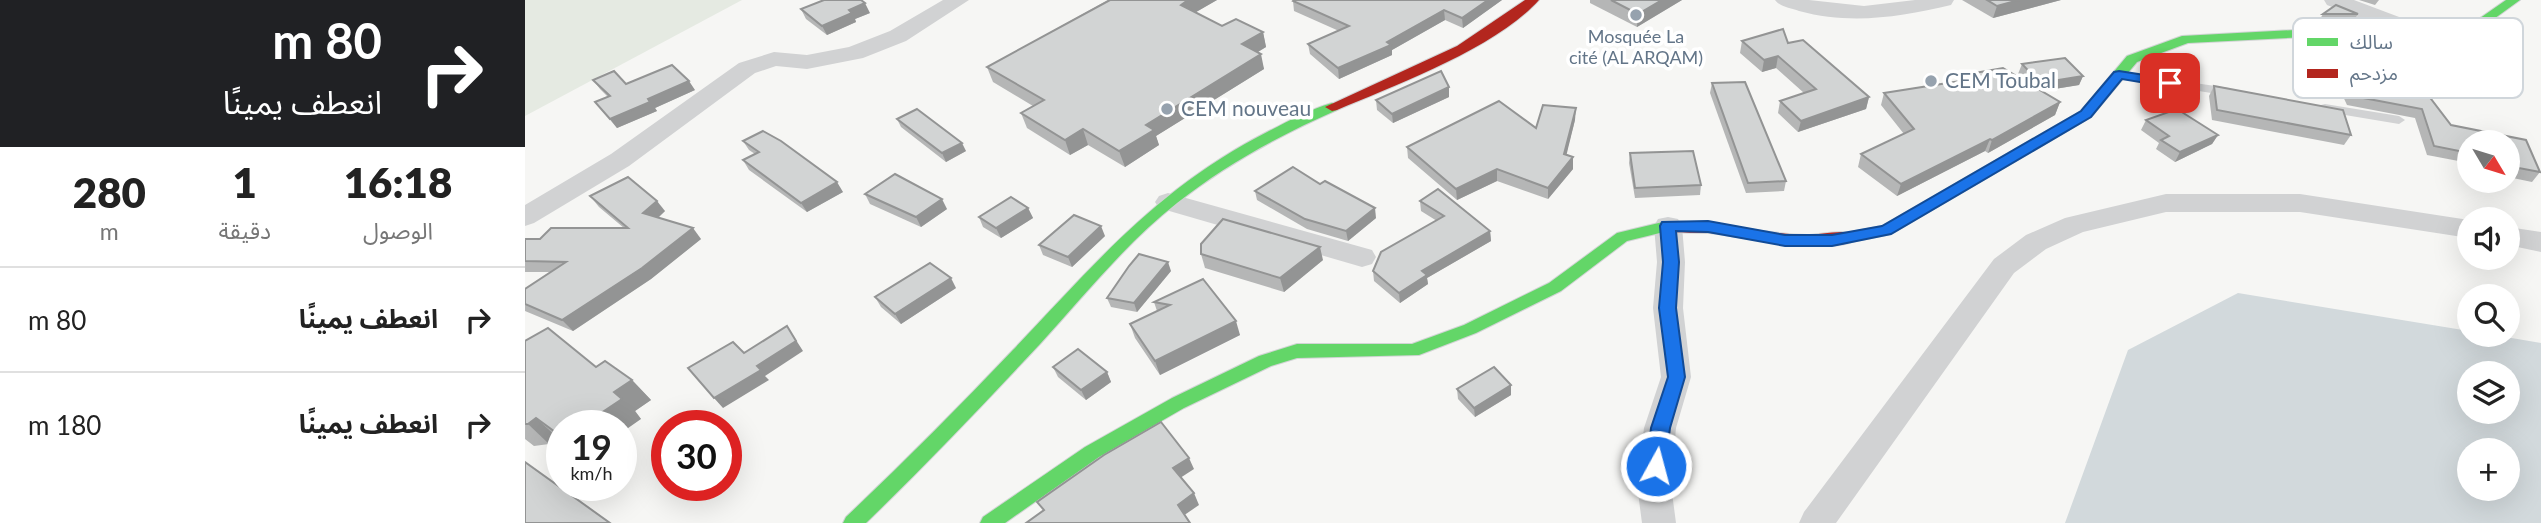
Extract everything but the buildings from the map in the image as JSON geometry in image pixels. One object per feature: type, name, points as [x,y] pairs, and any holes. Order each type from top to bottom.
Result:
[{"type":"street","points":[[525,217],[620,160],[747,68],[773,59],[807,62],[855,53],[898,36],[958,0]]},
{"type":"street","points":[[853,523],[924,457],[1104,264],[1168,202],[1238,154],[1311,116],[1456,55],[1496,32],[1533,0]]},
{"type":"street","points":[[1786,0],[1815,10],[1856,15],[1943,0]]},
{"type":"street","points":[[2335,0],[2381,18]]},
{"type":"street","points":[[2488,18],[2514,0]]},
{"type":"street","points":[[990,523],[1092,452],[1178,403],[1265,361],[1297,351],[1413,350],[1470,329],[1555,287],[1622,237],[1668,226],[1708,226],[1785,240],[1832,240],[1886,230],[2086,114],[2132,60],[2156,48],[2186,39],[2293,34]]},
{"type":"street","points":[[1168,202],[1362,257]]},
{"type":"street","points":[[1816,523],[2004,265],[2046,238],[2075,225],[2166,203],[2300,203],[2457,227]]},
{"type":"street","points":[[1659,523],[1654,485],[1660,428],[1676,377],[1668,308],[1671,262],[1668,226]]},
{"type":"street","points":[[2520,238],[2541,242]]},
{"type":"lane","points":[[2119,75],[2239,94]]},
{"type":"lane","points":[[2306,105],[2399,120]]},
{"type":"shaded area","points":[[525,0],[742,0],[525,116]]},
{"type":"shaded area","points":[[2238,293],[2457,329],[2457,347],[2520,347],[2520,339],[2541,343],[2541,523],[2065,523],[2128,350]]},
{"type":"traffic: fast","points":[[2488,18],[2514,0]]},
{"type":"traffic: fast","points":[[1851,237],[1886,230],[2086,114],[2132,59],[2186,39],[2293,34]]},
{"type":"traffic: fast","points":[[853,523],[946,431],[1101,266],[1153,215],[1228,160],[1268,137],[1332,107]]},
{"type":"traffic: fast","points":[[990,523],[1092,452],[1178,403],[1265,361],[1297,351],[1413,350],[1470,329],[1555,287],[1622,237],[1667,226]]},
{"type":"traffic: jam","points":[[1332,107],[1462,48],[1533,0]]},
{"type":"traffic: jam","points":[[1667,226],[1713,228],[1805,240],[1851,237]]},
{"type":"place","name":"Mosquée La cité (AL ARQAM)","points":[[1636,15]]},
{"type":"place","name":"CEM Toubal","points":[[1931,81]]},
{"type":"place","name":"CEM nouveau","points":[[1167,109]]},
{"type":"route","points":[[1656,466],[1660,428],[1676,377],[1668,308],[1671,262],[1668,226],[1708,226],[1785,240],[1832,240],[1886,230],[2086,114],[2119,75],[2170,83]]}]
